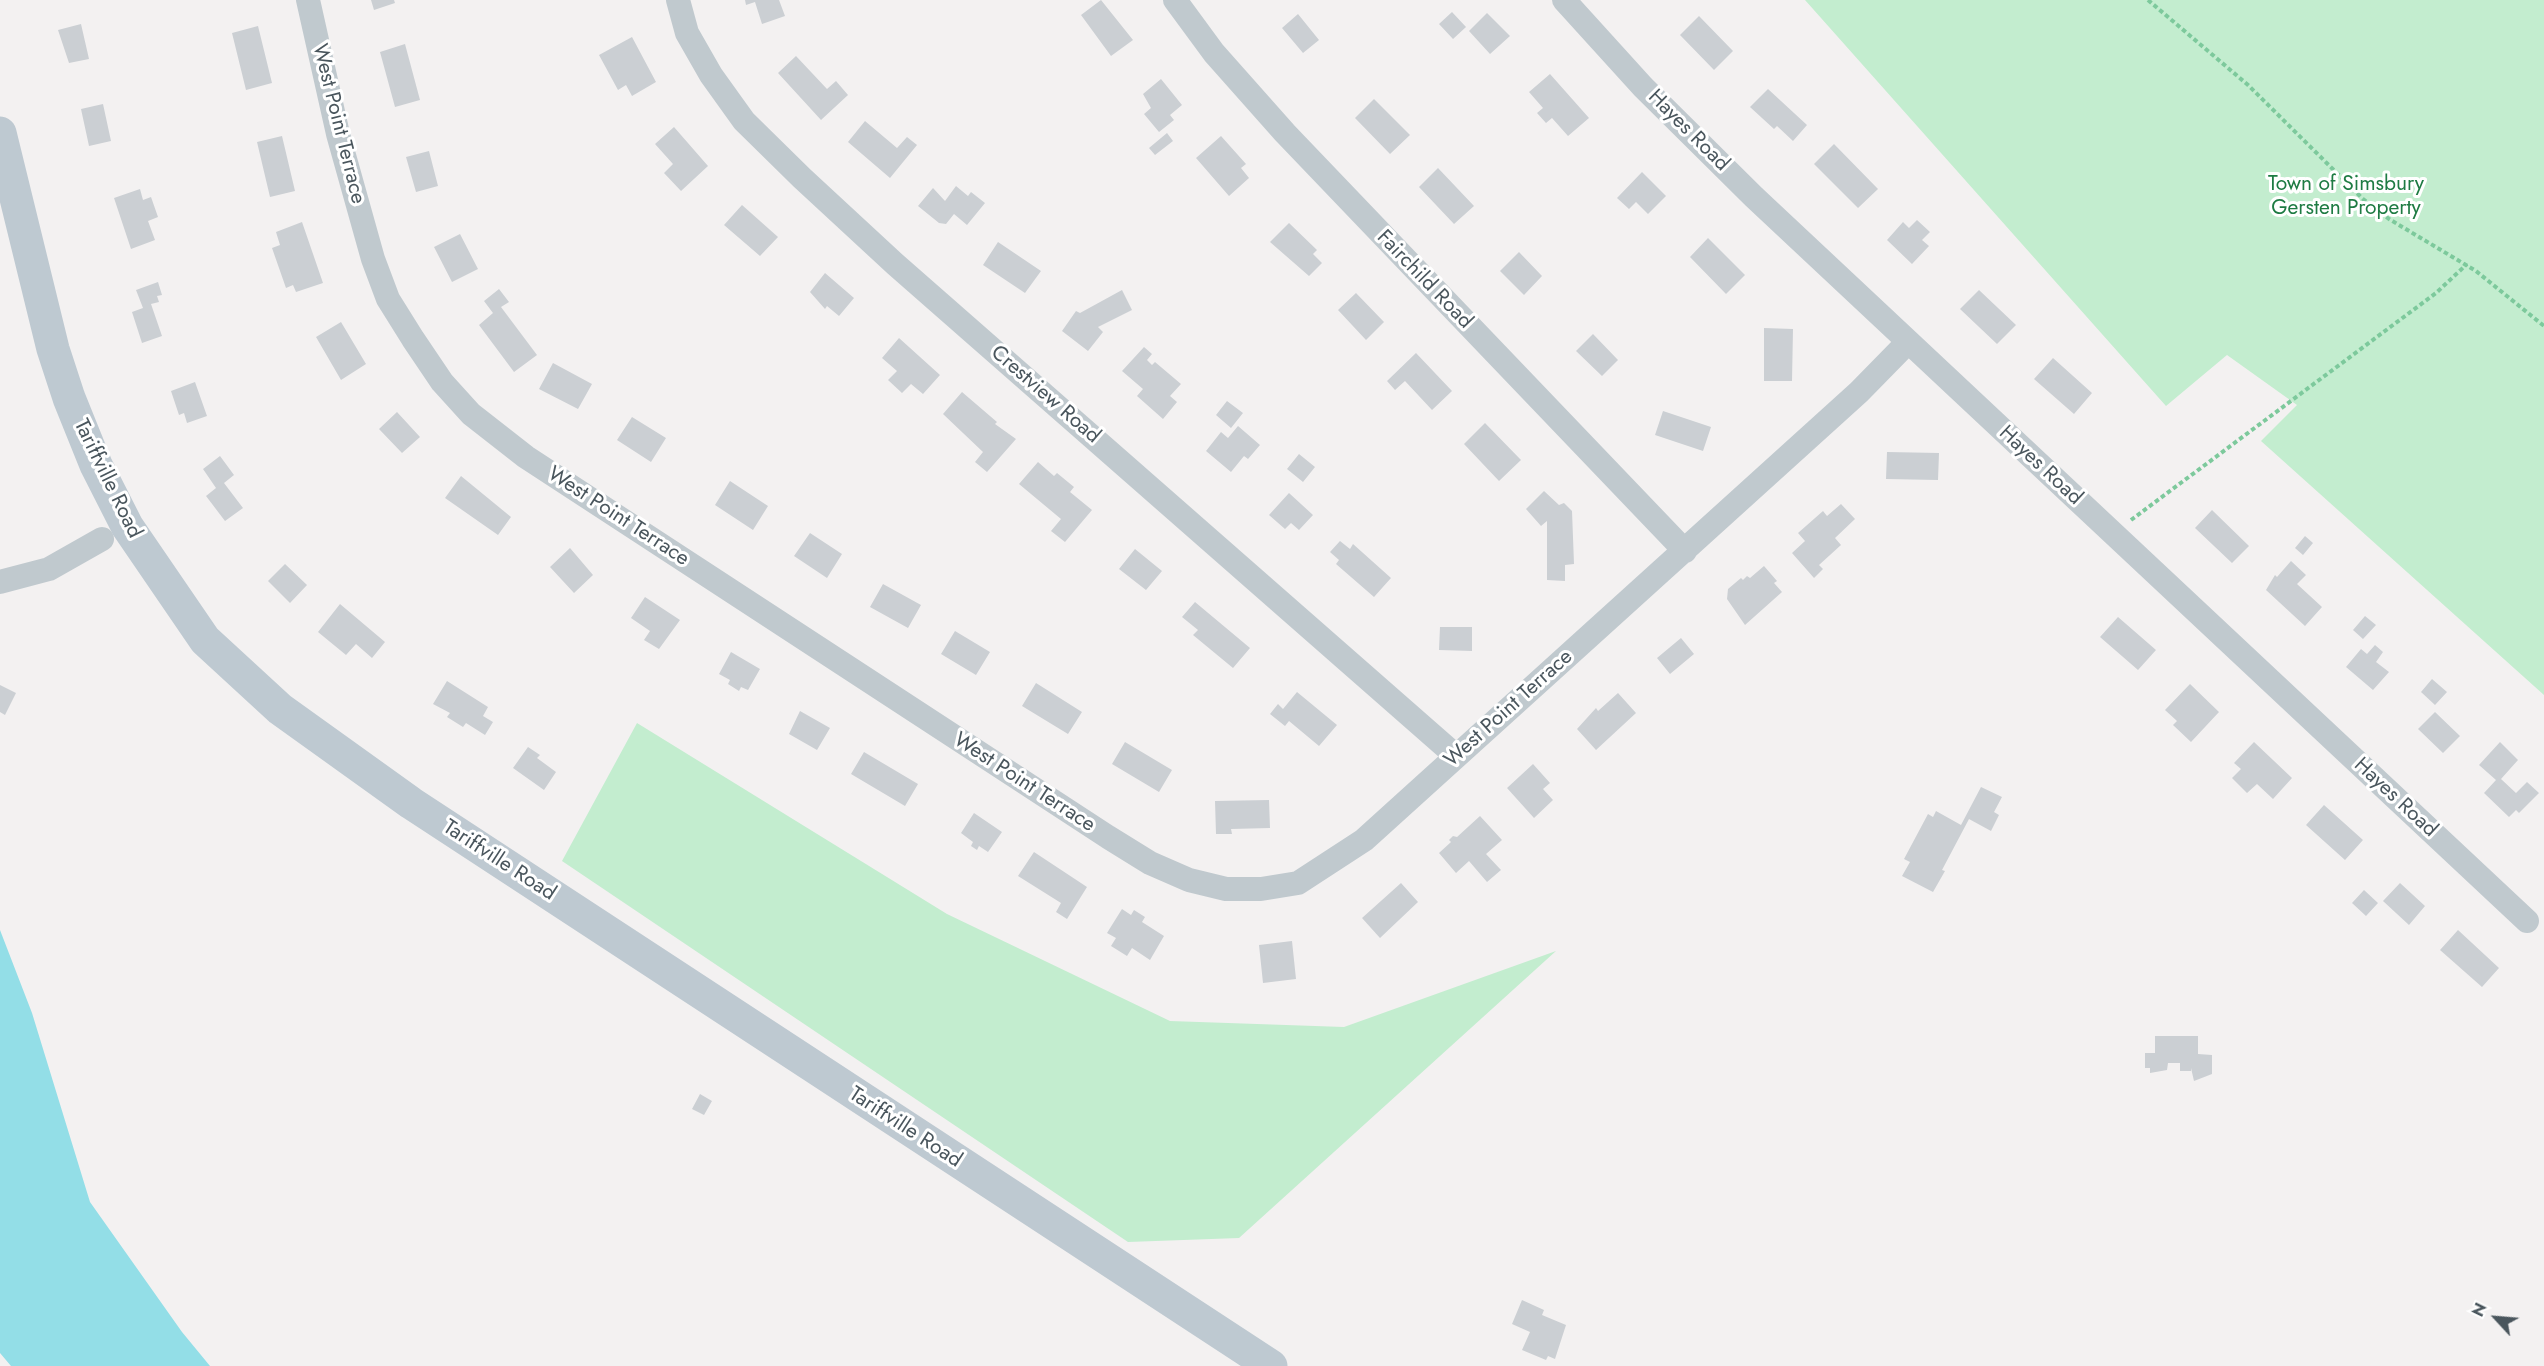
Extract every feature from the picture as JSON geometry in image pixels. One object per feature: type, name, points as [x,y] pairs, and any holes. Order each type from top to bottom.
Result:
[{"type":"main road","name":"Tariffville Road","points":[[0,133],[53,349],[76,417],[96,465],[127,526],[205,640],[280,709],[411,803],[1271,1366]]},
{"type":"street","name":"West Point Terrace","points":[[308,0],[338,134],[373,259],[388,299],[442,382],[471,414],[526,457],[1108,837],[1150,863],[1189,880],[1226,890],[1261,890],[1298,883],[1364,840],[1859,392],[1907,343]]},
{"type":"street","name":"Crestview Road","points":[[678,0],[687,33],[711,75],[744,121],[802,178],[895,264],[1456,756]]},
{"type":"street","name":"Fairchild Road","points":[[1175,0],[1214,53],[1285,133],[1685,551]]},
{"type":"street","name":"Hayes Road","points":[[1564,0],[1643,87],[1907,343],[2114,533],[2527,921]]},
{"type":"street","points":[[0,582],[49,569],[102,539]]},
{"type":"path","points":[[2148,0],[2248,85],[2362,199],[2389,219],[2467,264],[2544,326]]},
{"type":"path","points":[[2114,533],[2436,293],[2467,264]]},
{"type":"green space","name":"Town of Simsbury Gersten Property","points":[[1805,0],[2544,0],[2544,695],[2261,441],[2297,405],[2227,355],[2166,406]]},
{"type":"green space","points":[[637,723],[947,914],[1170,1021],[1344,1027],[1556,951],[1239,1238],[1128,1242],[562,861]]},
{"type":"water","points":[[0,930],[32,1013],[90,1202],[182,1332],[210,1366],[11,1366],[0,1353]]},
{"type":"building","points":[[371,0],[394,0],[395,3],[374,10]]},
{"type":"building","points":[[745,0],[779,0],[785,16],[762,24],[755,2],[746,5]]},
{"type":"building","points":[[1101,0],[1133,40],[1111,56],[1081,15]]},
{"type":"building","points":[[1452,12],[1466,27],[1453,39],[1439,24]]},
{"type":"building","points":[[1487,13],[1510,36],[1490,54],[1469,31]]},
{"type":"building","points":[[1298,14],[1319,40],[1303,53],[1282,28]]},
{"type":"building","points":[[1699,16],[1733,51],[1714,70],[1680,35]]},
{"type":"building","points":[[81,24],[89,59],[69,63],[58,30]]},
{"type":"building","points":[[258,26],[272,83],[246,90],[232,33]]},
{"type":"building","points":[[632,37],[656,82],[632,96],[626,85],[618,90],[599,55]]},
{"type":"building","points":[[405,44],[420,100],[395,107],[380,52]]},
{"type":"building","points":[[796,56],[827,89],[836,81],[848,95],[821,120],[778,73]]},
{"type":"building","points":[[1550,74],[1589,118],[1568,136],[1552,118],[1546,123],[1537,113],[1543,108],[1529,92]]},
{"type":"building","points":[[1161,79],[1182,105],[1170,115],[1174,120],[1159,132],[1144,114],[1151,108],[1143,94]]},
{"type":"building","points":[[1768,89],[1807,125],[1793,141],[1777,126],[1774,129],[1750,107]]},
{"type":"building","points":[[1374,99],[1410,135],[1390,154],[1355,118]]},
{"type":"building","points":[[103,104],[111,141],[89,146],[81,109]]},
{"type":"building","points":[[865,121],[897,148],[907,137],[917,145],[890,178],[848,142]]},
{"type":"building","points":[[674,127],[708,166],[681,191],[664,173],[673,164],[655,144]]},
{"type":"building","points":[[1167,133],[1173,141],[1155,155],[1149,148]]},
{"type":"building","points":[[282,136],[295,191],[270,197],[257,142]]},
{"type":"building","points":[[1221,136],[1246,164],[1241,168],[1249,178],[1229,196],[1196,158]]},
{"type":"building","points":[[1834,144],[1878,189],[1858,208],[1814,164]]},
{"type":"building","points":[[429,151],[438,186],[416,192],[406,157]]},
{"type":"building","points":[[1438,168],[1474,206],[1454,224],[1419,187]]},
{"type":"building","points":[[1642,172],[1666,196],[1648,214],[1636,202],[1629,209],[1617,198]]},
{"type":"building","points":[[956,186],[968,196],[971,192],[985,203],[967,225],[954,214],[946,224],[939,223],[918,206],[933,188],[945,201]]},
{"type":"building","points":[[140,189],[143,200],[151,197],[158,217],[148,221],[155,240],[131,249],[114,198]]},
{"type":"building","points":[[742,205],[778,237],[760,256],[724,225]]},
{"type":"building","points":[[1917,220],[1930,232],[1922,240],[1929,246],[1912,264],[1887,240],[1903,222],[1909,228]]},
{"type":"building","points":[[302,222],[323,283],[296,292],[293,285],[286,288],[272,248],[280,245],[276,232]]},
{"type":"building","points":[[1289,223],[1317,250],[1313,254],[1322,263],[1309,276],[1270,242]]},
{"type":"building","points":[[460,234],[478,269],[452,282],[434,247]]},
{"type":"building","points":[[1708,238],[1745,275],[1726,294],[1690,257]]},
{"type":"building","points":[[998,242],[1041,271],[1025,293],[983,265]]},
{"type":"building","points":[[1519,252],[1542,276],[1524,295],[1500,271]]},
{"type":"building","points":[[825,273],[854,298],[839,316],[827,306],[825,309],[810,292]]},
{"type":"building","points":[[158,282],[162,295],[157,296],[159,302],[151,304],[162,336],[142,343],[132,312],[143,308],[136,290]]},
{"type":"building","points":[[499,289],[509,302],[501,307],[537,355],[514,372],[479,325],[493,313],[484,301]]},
{"type":"building","points":[[1122,290],[1132,310],[1098,327],[1103,332],[1088,351],[1062,331],[1076,311],[1080,313]]},
{"type":"building","points":[[1979,290],[2016,325],[1997,344],[1960,309]]},
{"type":"building","points":[[1356,293],[1384,322],[1366,340],[1338,310]]},
{"type":"building","points":[[341,322],[366,364],[341,380],[316,337]]},
{"type":"building","points":[[1764,328],[1793,329],[1792,381],[1764,381]]},
{"type":"building","points":[[1593,334],[1618,360],[1602,376],[1576,351]]},
{"type":"building","points":[[899,338],[940,375],[923,394],[911,384],[902,393],[888,380],[897,371],[882,358]]},
{"type":"building","points":[[1144,347],[1152,354],[1147,360],[1152,365],[1155,362],[1181,384],[1170,396],[1177,402],[1163,419],[1137,396],[1143,389],[1122,371]]},
{"type":"building","points":[[1416,353],[1452,391],[1432,410],[1405,381],[1395,390],[1387,381]]},
{"type":"building","points":[[2053,358],[2092,393],[2074,414],[2034,379]]},
{"type":"building","points":[[553,363],[592,384],[578,409],[539,389]]},
{"type":"building","points":[[195,382],[207,416],[187,423],[184,413],[179,415],[171,391]]},
{"type":"building","points":[[962,392],[997,422],[995,424],[1016,439],[987,472],[975,462],[983,452],[943,414]]},
{"type":"building","points":[[1227,401],[1243,413],[1231,428],[1216,415]]},
{"type":"building","points":[[1663,411],[1711,427],[1703,451],[1655,435]]},
{"type":"building","points":[[397,412],[420,437],[402,453],[379,429]]},
{"type":"building","points":[[632,417],[666,438],[651,462],[617,440]]},
{"type":"building","points":[[1485,423],[1521,460],[1499,481],[1464,444]]},
{"type":"building","points":[[1238,426],[1260,445],[1248,459],[1244,456],[1231,472],[1206,451],[1221,432],[1228,438]]},
{"type":"building","points":[[1887,452],[1939,453],[1938,480],[1886,479]]},
{"type":"building","points":[[1299,454],[1315,467],[1303,482],[1287,469]]},
{"type":"building","points":[[220,456],[234,475],[224,483],[243,508],[225,521],[206,496],[216,488],[203,469]]},
{"type":"building","points":[[1038,462],[1054,476],[1057,473],[1074,487],[1070,492],[1092,510],[1065,542],[1051,531],[1061,519],[1019,484]]},
{"type":"building","points":[[461,476],[511,517],[498,535],[445,498]]},
{"type":"building","points":[[730,481],[768,506],[753,530],[715,505]]},
{"type":"building","points":[[1544,491],[1559,505],[1564,503],[1572,511],[1574,564],[1565,565],[1565,581],[1547,580],[1547,521],[1541,526],[1526,509]]},
{"type":"building","points":[[1289,493],[1313,515],[1299,530],[1291,523],[1285,529],[1269,515]]},
{"type":"building","points":[[1841,504],[1855,519],[1835,538],[1841,545],[1819,565],[1823,569],[1814,578],[1792,553],[1805,541],[1798,533],[1823,511],[1827,516]]},
{"type":"building","points":[[2212,510],[2249,546],[2232,563],[2195,528]]},
{"type":"building","points":[[810,533],[842,554],[827,578],[794,556]]},
{"type":"building","points":[[2305,536],[2313,543],[2303,555],[2295,548]]},
{"type":"building","points":[[1340,541],[1350,549],[1353,544],[1391,578],[1374,597],[1336,564],[1339,560],[1330,552]]},
{"type":"building","points":[[570,548],[593,575],[574,593],[550,567]]},
{"type":"building","points":[[1135,549],[1162,571],[1146,590],[1119,569]]},
{"type":"building","points":[[2291,561],[2306,575],[2297,584],[2322,607],[2305,626],[2266,590],[2275,575],[2277,577]]},
{"type":"building","points":[[285,564],[307,585],[290,603],[268,581]]},
{"type":"building","points":[[1764,566],[1777,581],[1774,583],[1782,592],[1745,625],[1727,599],[1728,589],[1741,578],[1743,580],[1747,576],[1750,578]]},
{"type":"building","points":[[883,584],[921,605],[908,628],[870,607]]},
{"type":"building","points":[[645,597],[680,620],[659,649],[644,640],[650,631],[631,618]]},
{"type":"building","points":[[1195,602],[1250,648],[1233,668],[1193,635],[1198,630],[1182,617]]},
{"type":"building","points":[[340,604],[385,642],[372,658],[356,644],[346,655],[318,632]]},
{"type":"building","points":[[2365,616],[2376,625],[2363,639],[2353,630]]},
{"type":"building","points":[[2118,617],[2156,650],[2138,670],[2100,637]]},
{"type":"building","points":[[1440,627],[1472,627],[1472,651],[1439,650]]},
{"type":"building","points":[[955,631],[990,652],[976,675],[941,654]]},
{"type":"building","points":[[1681,638],[1694,654],[1670,674],[1657,658]]},
{"type":"building","points":[[2375,645],[2383,652],[2376,662],[2389,672],[2373,690],[2346,667],[2361,649],[2367,654]]},
{"type":"building","points":[[731,652],[760,669],[748,690],[741,687],[739,691],[728,684],[730,680],[719,674]]},
{"type":"building","points":[[2432,679],[2447,692],[2435,705],[2421,692]]},
{"type":"building","points":[[447,681],[488,707],[483,716],[493,722],[485,735],[466,723],[463,727],[447,717],[450,713],[433,704]]},
{"type":"building","points":[[1036,683],[1082,712],[1068,734],[1022,706]]},
{"type":"building","points":[[2190,684],[2219,712],[2191,742],[2173,725],[2177,721],[2165,710]]},
{"type":"building","points":[[0,685],[16,693],[5,715],[0,712]]},
{"type":"building","points":[[1297,692],[1337,725],[1319,746],[1289,721],[1285,726],[1270,714],[1278,704],[1283,709]]},
{"type":"building","points":[[1618,693],[1636,713],[1596,750],[1577,729],[1596,708],[1598,711]]},
{"type":"building","points":[[800,711],[830,728],[817,750],[789,734]]},
{"type":"building","points":[[2435,712],[2460,736],[2443,753],[2418,729]]},
{"type":"building","points":[[1125,742],[1172,770],[1159,792],[1112,764]]},
{"type":"building","points":[[2254,742],[2292,778],[2273,799],[2257,784],[2247,793],[2232,778],[2241,769],[2234,763]]},
{"type":"building","points":[[2500,742],[2518,760],[2501,779],[2516,793],[2527,782],[2539,793],[2519,813],[2516,810],[2509,817],[2484,793],[2496,780],[2479,765]]},
{"type":"building","points":[[528,747],[540,755],[537,758],[556,772],[544,790],[513,768]]},
{"type":"building","points":[[864,752],[918,784],[905,806],[851,774]]},
{"type":"building","points":[[1533,764],[1550,783],[1543,789],[1553,800],[1534,818],[1507,788]]},
{"type":"building","points":[[1981,787],[2002,797],[1994,812],[1999,815],[1991,831],[1969,819],[1933,892],[1902,876],[1910,862],[1904,859],[1928,814],[1933,817],[1936,811],[1961,825]]},
{"type":"building","points":[[1269,800],[1270,828],[1231,829],[1232,834],[1216,834],[1215,801]]},
{"type":"building","points":[[2324,805],[2363,840],[2345,860],[2306,825]]},
{"type":"building","points":[[974,813],[1002,832],[988,852],[979,846],[977,850],[971,846],[973,842],[961,833]]},
{"type":"building","points":[[1480,816],[1502,840],[1486,854],[1501,870],[1487,882],[1469,861],[1456,873],[1439,853],[1451,842],[1449,840],[1453,836],[1457,837]]},
{"type":"building","points":[[1034,852],[1087,887],[1067,919],[1056,912],[1061,903],[1018,876]]},
{"type":"building","points":[[1401,883],[1418,902],[1380,938],[1362,918]]},
{"type":"building","points":[[2400,883],[2425,906],[2409,925],[2383,901]]},
{"type":"building","points":[[2364,890],[2378,903],[2366,916],[2352,903]]},
{"type":"building","points":[[1122,909],[1131,915],[1134,910],[1145,917],[1142,922],[1164,936],[1150,960],[1132,948],[1127,956],[1111,946],[1116,938],[1107,933]]},
{"type":"building","points":[[2458,930],[2499,968],[2482,987],[2440,950]]},
{"type":"building","points":[[1292,941],[1296,979],[1263,983],[1259,945]]},
{"type":"building","points":[[2155,1036],[2198,1036],[2198,1054],[2212,1055],[2212,1074],[2194,1081],[2191,1068],[2191,1071],[2180,1071],[2180,1063],[2168,1063],[2167,1070],[2150,1073],[2150,1068],[2145,1068],[2145,1053],[2155,1053]]},
{"type":"building","points":[[700,1094],[712,1101],[704,1115],[692,1109]]},
{"type":"building","points":[[1522,1300],[1544,1310],[1542,1315],[1566,1325],[1555,1359],[1548,1356],[1546,1360],[1522,1350],[1530,1332],[1512,1324]]}]
